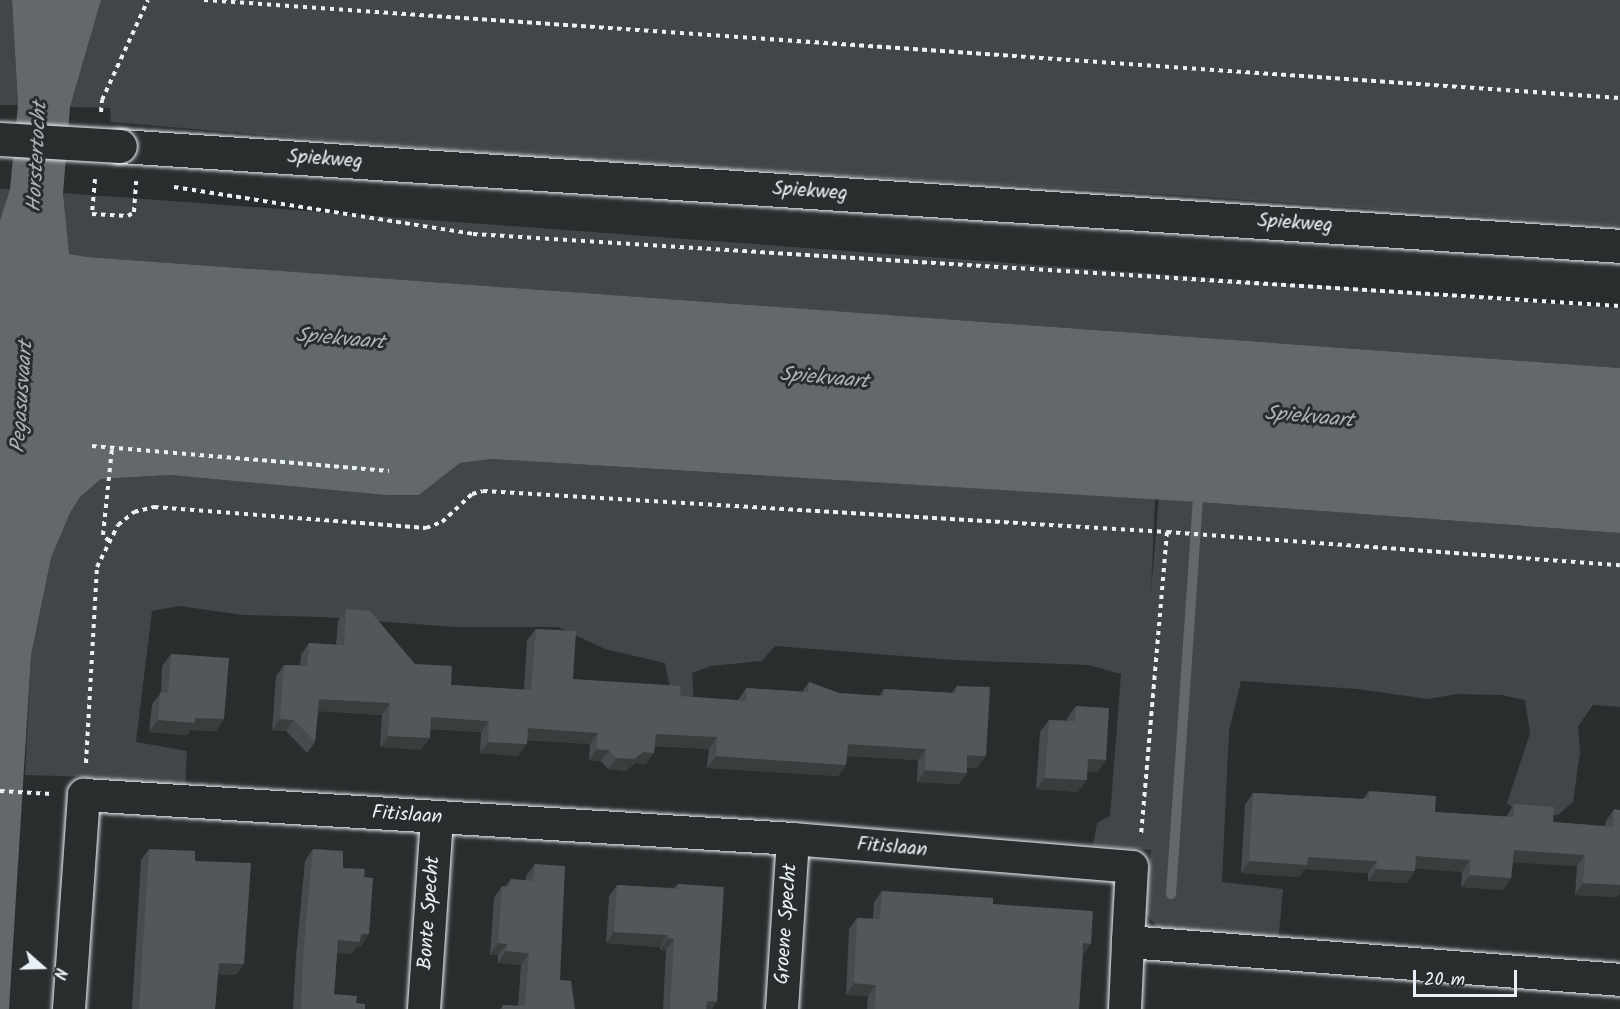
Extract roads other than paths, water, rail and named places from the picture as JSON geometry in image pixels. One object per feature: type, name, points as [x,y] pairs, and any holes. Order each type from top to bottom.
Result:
[{"type":"main road","name":"Spiekweg","points":[[0,139],[1620,246]]},
{"type":"street","name":"Fitislaan","points":[[69,1009],[72,795],[793,840],[1132,867],[1128,942]]},
{"type":"street","name":"Bonte Specht","points":[[424,1009],[437,818]]},
{"type":"street","name":"Groene Specht","points":[[782,1009],[793,840]]},
{"type":"street","points":[[1125,1009],[1128,942],[1620,980]]},
{"type":"water","points":[[12,0],[101,0],[70,107],[63,193],[69,254],[1620,368],[1620,533],[1198,502],[491,459],[460,463],[419,495],[385,495],[170,475],[101,479],[80,497],[70,513],[51,558],[31,656],[9,1009],[0,1009],[0,220],[10,189],[18,105]]},
{"type":"waterway","points":[[1171,894],[1198,502]]},
{"type":"water label","name":"Horstertocht","points":[[38,157]]},
{"type":"water label","name":"Spiekvaart","points":[[340,340]]},
{"type":"water label","name":"Spiekvaart","points":[[824,379]]},
{"type":"water label","name":"Pegasusvaart","points":[[23,397]]},
{"type":"water label","name":"Spiekvaart","points":[[1309,418]]}]
